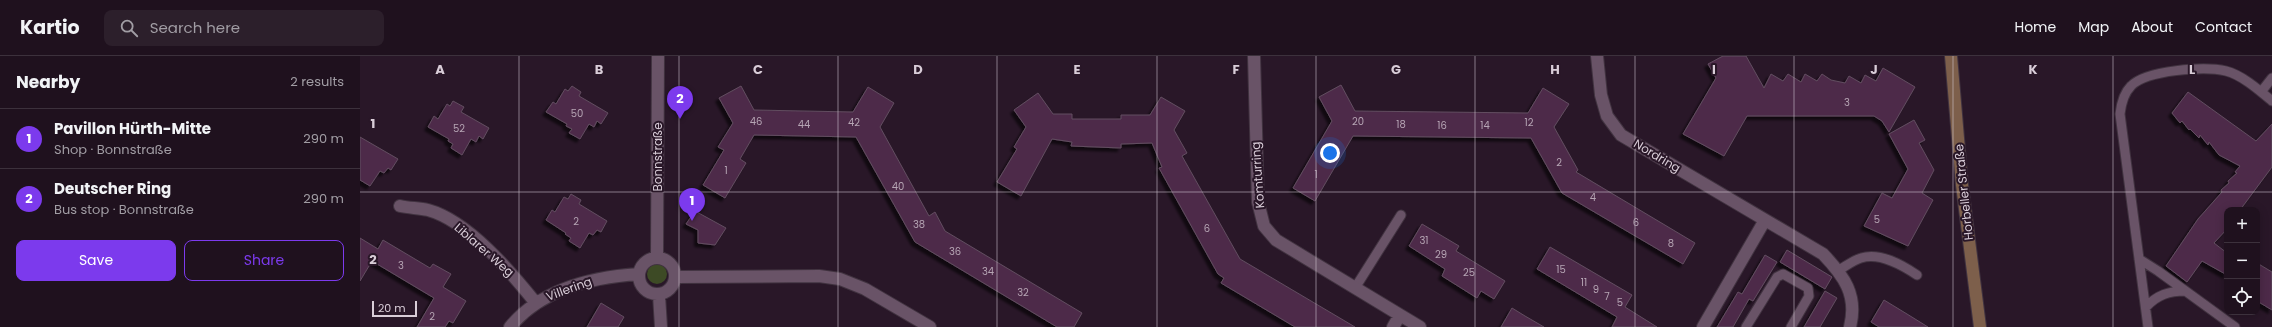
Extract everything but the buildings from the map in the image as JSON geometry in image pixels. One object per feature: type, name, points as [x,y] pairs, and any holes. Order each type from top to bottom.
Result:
[{"type":"street","name":"Bonnstraße","points":[[657,258],[658,56]]},
{"type":"street","name":"Komturring","points":[[1254,56],[1258,202],[1264,226],[1276,240],[1420,327]]},
{"type":"street","name":"Nordring","points":[[1597,56],[1602,95],[1607,116],[1621,135],[1823,254],[1839,270],[1851,295],[1854,312],[1850,327]]},
{"type":"street","name":"Horbeller Straße","points":[[1952,56],[1962,185],[1980,327]]},
{"type":"street","name":"Liblarer Weg","points":[[400,206],[433,212],[444,217],[468,233],[512,274],[535,302]]},
{"type":"street","points":[[1703,327],[1765,220]]},
{"type":"street","points":[[657,258],[670,263],[674,268],[676,277],[669,290],[659,295],[651,294],[644,289],[640,282],[639,274],[645,262],[657,258]]},
{"type":"street","name":"Villering","points":[[510,327],[535,302],[557,291],[598,279],[639,274]]},
{"type":"street","points":[[676,277],[819,276],[840,279],[865,289],[930,327]]},
{"type":"street","points":[[659,295],[661,327]]},
{"type":"street","points":[[1393,327],[1400,315]]},
{"type":"lane","points":[[2148,327],[2120,114],[2121,106],[2130,87],[2138,80],[2160,74],[2199,69],[2227,71],[2261,92],[2272,101]]},
{"type":"lane","points":[[2261,92],[2272,78]]},
{"type":"lane","points":[[1355,288],[1401,215]]},
{"type":"lane","points":[[1839,270],[1862,258],[1880,257],[1903,266],[1917,275]]},
{"type":"lane","points":[[2139,260],[2235,327]]},
{"type":"lane","points":[[1746,327],[1777,277],[1783,274],[1808,288],[1809,296],[1790,327]]},
{"type":"lane","points":[[2146,307],[2156,298],[2165,293],[2185,291]]},
{"type":"green space","points":[[657,264],[664,267],[667,274],[664,281],[657,284],[650,281],[647,274],[650,267]]},
{"type":"place","name":"Deutscher Ring","points":[[680,119]]},
{"type":"place","name":"Pavillon Hürth-Mitte","points":[[692,221]]}]
